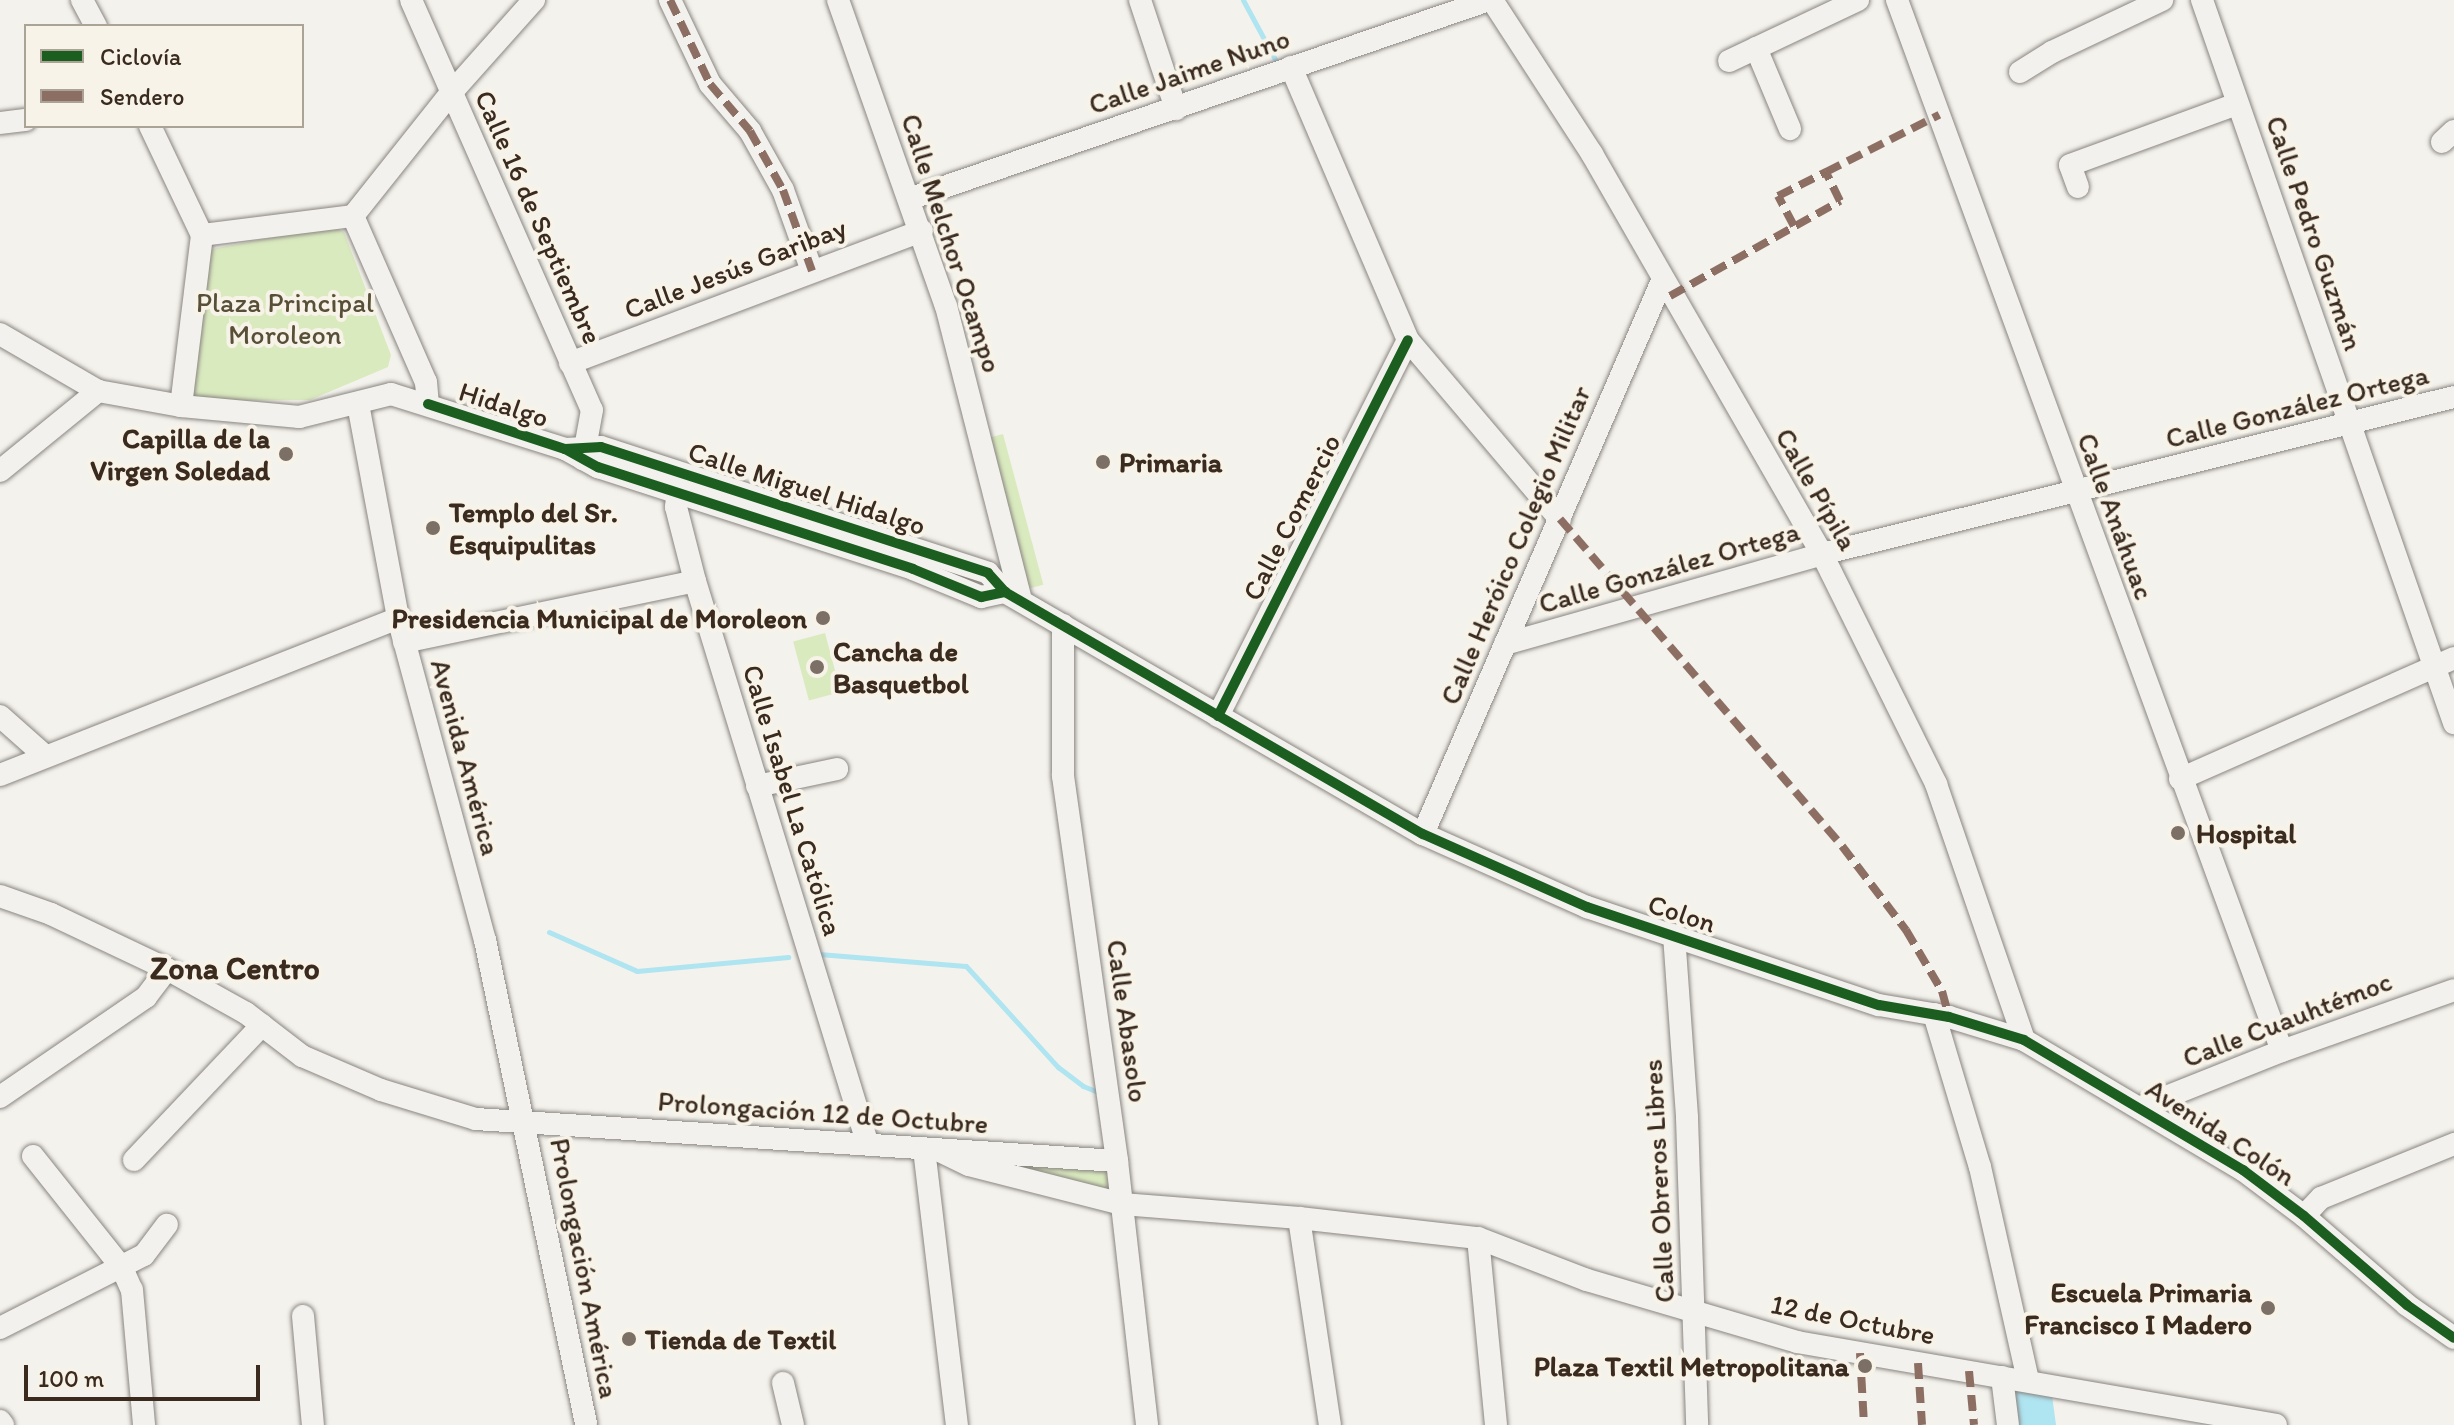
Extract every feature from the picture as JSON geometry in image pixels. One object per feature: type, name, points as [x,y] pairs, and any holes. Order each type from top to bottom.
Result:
[{"type":"street","points":[[82,0],[95,24]]},
{"type":"street","name":"Calle 16 de Septiembre","points":[[411,0],[592,410],[578,452]]},
{"type":"street","points":[[202,235],[353,216],[451,93],[534,0]]},
{"type":"street","points":[[670,0],[710,84],[750,131],[783,190],[812,271]]},
{"type":"street","name":"Calle Melchor Ocampo","points":[[838,0],[946,306],[1013,596]]},
{"type":"street","points":[[1140,0],[1176,109]]},
{"type":"street","name":"Calle Jaime Nuno","points":[[909,199],[1490,0]]},
{"type":"street","name":"Calle Pípila","points":[[1490,0],[1592,154],[1662,281],[1822,554],[1936,784],[2024,1040]]},
{"type":"street","points":[[1729,61],[1858,0]]},
{"type":"street","name":"Calle Anáhuac","points":[[1897,0],[2282,1051]]},
{"type":"street","points":[[2020,72],[2052,52],[2162,0]]},
{"type":"street","name":"Calle Pedro Guzmán","points":[[2202,0],[2351,424],[2444,662],[2454,723]]},
{"type":"street","points":[[1756,48],[1790,129]]},
{"type":"street","points":[[1291,67],[1408,340],[1560,519]]},
{"type":"street","points":[[2078,187],[2070,165],[2237,104]]},
{"type":"street","points":[[0,123],[24,120]]},
{"type":"street","points":[[151,128],[202,235],[181,406]]},
{"type":"street","points":[[353,216],[426,382],[428,404]]},
{"type":"street","name":"Calle Jesús Garibay","points":[[570,363],[922,231]]},
{"type":"street","name":"Calle Heróico Colegio Militar","points":[[1423,834],[1662,281]]},
{"type":"street","name":"Hidalgo","points":[[0,334],[98,391],[181,406],[299,417],[391,394],[578,452]]},
{"type":"street","name":"Calle Comercio","points":[[1218,716],[1408,340]]},
{"type":"street","points":[[0,471],[98,391]]},
{"type":"street","name":"Calle González Ortega","points":[[1505,644],[1822,554],[2454,397]]},
{"type":"street","name":"Avenida América","points":[[358,404],[398,618],[485,940],[525,1123]]},
{"type":"street","name":"Calle Miguel Hidalgo","points":[[578,452],[601,447],[679,483],[988,573],[1013,596],[1423,834]]},
{"type":"street","name":"Calle Isabel La Católica","points":[[679,483],[676,507],[695,581],[867,1142]]},
{"type":"street","points":[[404,642],[695,581]]},
{"type":"street","points":[[0,775],[398,618]]},
{"type":"street","name":"Calle Abasolo","points":[[1063,625],[1063,776],[1117,1161],[1147,1425]]},
{"type":"street","points":[[2180,779],[2444,662]]},
{"type":"street","points":[[0,716],[45,756]]},
{"type":"street","points":[[757,786],[837,769]]},
{"type":"street","name":"Colon","points":[[1423,834],[1587,907],[1879,1005],[1934,1014]]},
{"type":"street","name":"Prolongación 12 de Octubre","points":[[0,896],[51,914],[167,969],[262,1025],[302,1056],[381,1090],[476,1119],[867,1142],[932,1150],[1117,1161]]},
{"type":"street","name":"Calle Obreros Libres","points":[[1674,935],[1687,1118],[1697,1425]]},
{"type":"street","points":[[0,1097],[146,997],[167,969]]},
{"type":"street","name":"Calle Cuauhtémoc","points":[[2141,1107],[2282,1051],[2454,990]]},
{"type":"street","points":[[1934,1014],[1980,1167],[2028,1380]]},
{"type":"street","name":"Avenida Colón","points":[[1934,1014],[2024,1040],[2243,1170],[2304,1216],[2407,1305],[2454,1338]]},
{"type":"street","points":[[134,1160],[262,1025]]},
{"type":"street","name":"Prolongación América","points":[[525,1123],[586,1425]]},
{"type":"street","points":[[2304,1216],[2321,1198],[2454,1144]]},
{"type":"street","points":[[957,1425],[932,1150],[969,1165],[1122,1204],[1299,1218],[1478,1238],[1587,1280],[1694,1314]]},
{"type":"street","points":[[33,1156],[122,1268],[132,1290],[144,1425]]},
{"type":"street","points":[[1299,1218],[1330,1425]]},
{"type":"street","points":[[0,1328],[144,1255],[167,1225]]},
{"type":"street","points":[[1478,1238],[1496,1425]]},
{"type":"street","name":"12 de Octubre","points":[[1694,1314],[1797,1342],[2028,1380],[2217,1419],[2276,1425]]},
{"type":"street","points":[[303,1316],[313,1425]]},
{"type":"street","points":[[2002,1377],[2008,1425]]},
{"type":"street","points":[[783,1383],[793,1425]]},
{"type":"green space","name":"Plaza Principal Moroleon","points":[[332,226],[344,232],[391,355],[388,367],[310,400],[203,401],[196,397],[192,391],[207,250]]},
{"type":"green space","points":[[1003,434],[1043,585],[1020,591],[980,440]]},
{"type":"green space","name":"Cancha de Basquetbol","points":[[825,633],[841,692],[809,700],[793,642]]},
{"type":"green space","points":[[1117,1161],[1122,1204],[969,1165]]},
{"type":"water","points":[[2005,1380],[2051,1388],[2056,1425],[2010,1425]]},
{"type":"waterway","points":[[1243,0],[1276,61]]},
{"type":"waterway","points":[[549,932],[637,971],[788,957]]},
{"type":"waterway","points":[[819,954],[966,966],[1058,1067],[1083,1086],[1098,1092]]},
{"type":"marked path","points":[[670,0],[710,84],[750,131],[783,190],[812,271]]},
{"type":"marked path","points":[[1670,296],[1840,201],[1826,172],[1939,115]]},
{"type":"marked path","points":[[1794,226],[1778,196],[1826,172]]},
{"type":"marked path","points":[[1560,519],[1842,846],[1906,930],[1942,991],[1949,1017]]},
{"type":"marked path","points":[[1860,1353],[1864,1425]]},
{"type":"marked path","points":[[1918,1363],[1922,1425]]},
{"type":"marked path","points":[[1969,1371],[1974,1425]]},
{"type":"cycle path","points":[[1218,716],[1408,340]]},
{"type":"cycle path","points":[[428,404],[565,449],[598,467],[913,569],[981,597],[1005,592]]},
{"type":"cycle path","points":[[565,449],[601,447],[988,573],[1005,592],[1423,834],[1587,907],[1879,1005],[1949,1017],[2024,1040],[2243,1170],[2304,1216],[2407,1305],[2454,1338]]},
{"type":"place","name":"Capilla de la Virgen Soledad","points":[[286,454]]},
{"type":"place","name":"Primaria","points":[[1103,462]]},
{"type":"place","name":"Templo del Sr. Esquipulitas","points":[[433,528]]},
{"type":"place","name":"Presidencia Municipal de Moroleon","points":[[823,618]]},
{"type":"place","name":"Cancha de Basquetbol","points":[[817,667]]},
{"type":"place","name":"Hospital","points":[[2178,833]]},
{"type":"place","name":"Escuela Primaria Francisco I Madero","points":[[2268,1308]]},
{"type":"place","name":"Tienda de Textil","points":[[629,1339]]},
{"type":"place","name":"Plaza Textil Metropolitana","points":[[1865,1366]]},
{"type":"district","name":"Zona Centro","points":[[235,968]]}]
